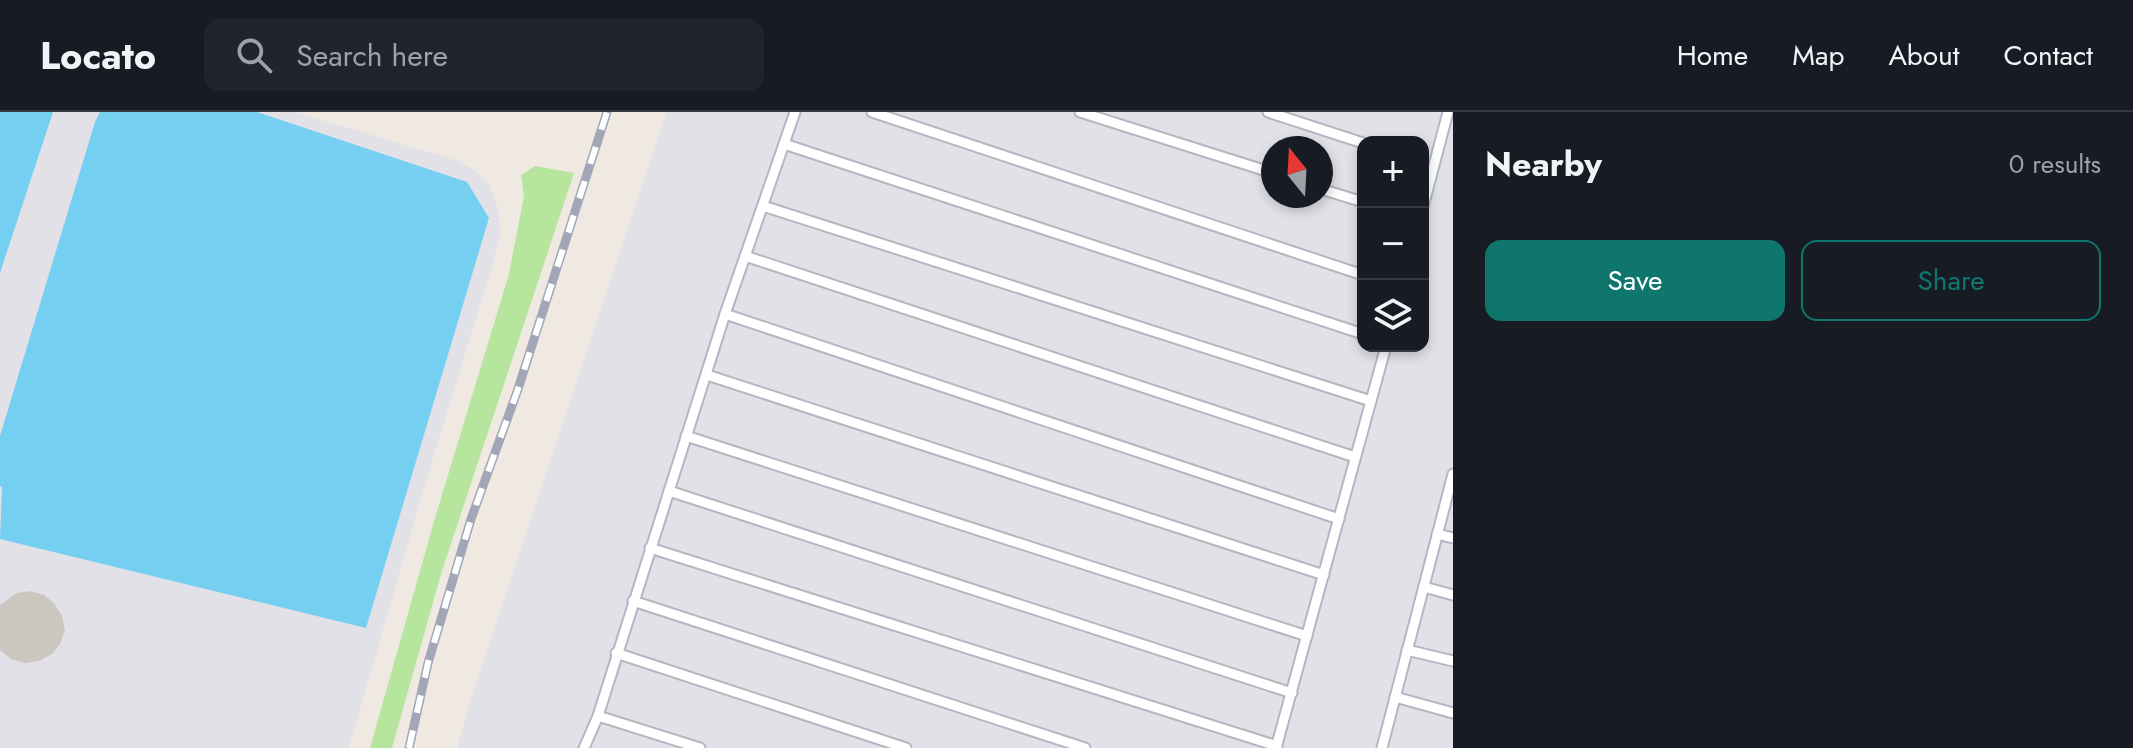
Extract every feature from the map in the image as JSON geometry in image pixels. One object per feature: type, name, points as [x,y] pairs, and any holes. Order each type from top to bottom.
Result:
[{"type":"lane","points":[[584,748],[598,716],[725,314],[795,112]]},
{"type":"lane","points":[[872,112],[1357,273]]},
{"type":"lane","points":[[1080,112],[1261,169]]},
{"type":"lane","points":[[1268,112],[1357,141]]},
{"type":"lane","points":[[1429,185],[1448,112]]},
{"type":"lane","points":[[784,144],[1357,332]]},
{"type":"lane","points":[[1429,165],[1434,167]]},
{"type":"lane","points":[[1333,193],[1357,200]]},
{"type":"lane","points":[[763,206],[1371,401]]},
{"type":"lane","points":[[745,256],[1355,457]]},
{"type":"lane","points":[[725,314],[1339,519]]},
{"type":"lane","points":[[650,548],[1276,747],[1384,352]]},
{"type":"lane","points":[[707,375],[1324,575]]},
{"type":"lane","points":[[686,436],[1307,636]]},
{"type":"lane","points":[[1382,748],[1452,478]]},
{"type":"lane","points":[[669,491],[1292,693]]},
{"type":"lane","points":[[1437,534],[1453,538]]},
{"type":"lane","points":[[1424,587],[1453,595]]},
{"type":"lane","points":[[633,601],[1085,748]]},
{"type":"lane","points":[[1407,650],[1453,661]]},
{"type":"lane","points":[[616,653],[906,748]]},
{"type":"lane","points":[[1395,697],[1453,713]]},
{"type":"lane","points":[[598,716],[700,748]]},
{"type":"shaded area","points":[[0,112],[295,112],[455,160],[475,170],[489,184],[499,211],[500,235],[349,748],[0,748]]},
{"type":"shaded area","points":[[666,112],[1453,112],[1453,748],[457,748]]},
{"type":"green space","points":[[535,166],[574,173],[441,574],[392,748],[370,748],[509,274],[524,196],[521,175]]},
{"type":"water","points":[[0,112],[53,112],[0,273]]},
{"type":"water","points":[[100,112],[257,112],[467,182],[489,218],[366,628],[0,539],[0,436]]},
{"type":"building","points":[[30,591],[44,595],[54,603],[62,616],[65,630],[52,654],[39,661],[25,663],[11,659],[0,650],[0,605],[17,593]]},
{"type":"railway","points":[[409,748],[428,663],[471,519],[517,392],[607,112]]}]
